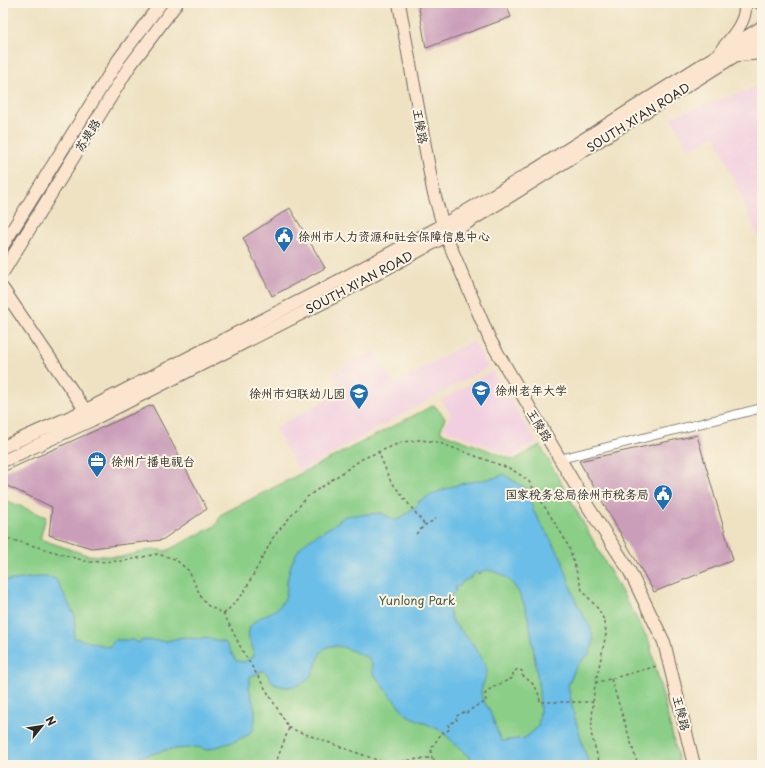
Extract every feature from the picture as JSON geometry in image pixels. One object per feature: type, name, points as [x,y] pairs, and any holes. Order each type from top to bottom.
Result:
[{"type":"main road","name":"苏堤路","points":[[3,245],[119,59],[161,3]]},
{"type":"main road","name":"苏堤路","points":[[3,272],[129,67],[177,3]]},
{"type":"main road","name":"王陵路","points":[[399,3],[433,190],[444,230],[490,340],[587,505],[629,570],[664,642],[694,765]]},
{"type":"main road","points":[[714,58],[740,26],[745,3]]},
{"type":"main road","name":"SOUTH XI'AN ROAD","points":[[444,230],[534,171],[762,28]]},
{"type":"main road","name":"SOUTH XI'AN ROAD","points":[[3,461],[89,415],[334,297],[762,39]]},
{"type":"main road","points":[[734,56],[762,53]]},
{"type":"main road","points":[[3,289],[89,415]]},
{"type":"main road","name":"SOUTH XI'AN ROAD","points":[[3,447],[89,415]]},
{"type":"street","points":[[560,459],[762,408]]},
{"type":"path","points":[[224,614],[243,594],[274,536],[307,497],[345,469],[378,451],[402,442],[420,440],[436,442],[511,469],[528,480],[570,550],[582,590],[599,610],[605,622],[606,634],[595,683],[591,733],[600,765]]},
{"type":"path","points":[[378,451],[390,480],[425,525]]},
{"type":"path","points":[[416,534],[425,525],[436,518]]},
{"type":"path","points":[[3,537],[89,562],[124,561],[157,554],[175,559],[190,571],[204,601],[224,614],[242,650],[289,728],[384,763],[432,759],[441,765]]},
{"type":"path","points":[[595,683],[657,666]]},
{"type":"path","points":[[432,759],[431,749],[442,732],[450,728],[448,725],[457,720],[455,717],[464,712],[465,714],[476,706],[486,702],[485,694],[491,688],[513,678],[513,672],[518,669],[522,671],[522,675],[534,685],[539,693],[540,702],[593,702]]},
{"type":"path","points":[[611,679],[637,762],[625,765]]},
{"type":"path","points":[[275,765],[289,728]]},
{"type":"shaded area","points":[[762,85],[762,247],[715,135],[689,149],[671,117]]},
{"type":"shaded area","name":"徐州市妇联幼儿园","points":[[473,340],[488,367],[299,472],[275,428],[341,391],[332,374],[375,350],[394,384]]},
{"type":"shaded area","name":"徐州老年大学","points":[[492,371],[537,442],[513,456],[444,429],[451,414],[441,400]]},
{"type":"green space","name":"Yunlong Park","points":[[434,405],[445,418],[440,432],[514,460],[540,445],[649,641],[680,765],[3,765],[3,499],[46,517],[40,539],[87,555],[121,557],[153,549],[166,551],[215,526],[222,514]]},
{"type":"water","points":[[503,474],[526,489],[534,512],[561,557],[576,602],[591,629],[594,641],[590,653],[577,665],[568,685],[574,715],[589,765],[478,765],[440,730],[407,715],[373,673],[372,665],[368,658],[346,648],[333,646],[322,651],[311,676],[302,684],[297,686],[285,687],[274,684],[264,670],[250,677],[249,687],[255,710],[254,728],[248,735],[233,742],[206,750],[199,747],[165,750],[141,757],[140,765],[3,765],[3,580],[37,577],[50,577],[56,579],[75,616],[74,638],[109,647],[115,640],[134,640],[138,643],[142,640],[166,641],[183,637],[199,639],[206,637],[226,643],[236,661],[244,662],[254,656],[248,634],[251,625],[259,618],[280,606],[286,593],[287,582],[293,560],[300,548],[310,539],[334,525],[344,516],[382,513],[394,520],[398,520],[419,504],[418,502],[428,496],[450,487],[500,476]],"holes":[[[483,570],[497,572],[508,579],[516,588],[527,614],[540,699],[538,727],[525,738],[501,741],[489,709],[482,699],[481,690],[487,673],[485,664],[473,644],[453,622],[449,610],[450,603],[447,598],[448,595],[452,595],[456,591],[455,587],[460,586],[462,582],[472,577],[475,572],[480,574]]]},
{"type":"building","points":[[418,3],[506,3],[511,17],[426,48]]},
{"type":"building","name":"徐州市人力资源和社会保障信息中心","points":[[290,208],[325,268],[272,296],[243,238]]},
{"type":"building","name":"徐州广播电视台","points":[[152,405],[207,509],[162,540],[91,548],[49,535],[52,507],[3,484],[3,472]]},
{"type":"building","name":"国家税务总局徐州市税务局","points":[[697,435],[733,560],[654,592],[579,461]]},
{"type":"place","name":"徐州市人力资源和社会保障信息中心","points":[[284,253]]},
{"type":"place","name":"徐州老年大学","points":[[481,407]]},
{"type":"place","name":"徐州市妇联幼儿园","points":[[359,410]]},
{"type":"place","name":"徐州广播电视台","points":[[97,478]]},
{"type":"place","name":"国家税务总局徐州市税务局","points":[[663,511]]}]
